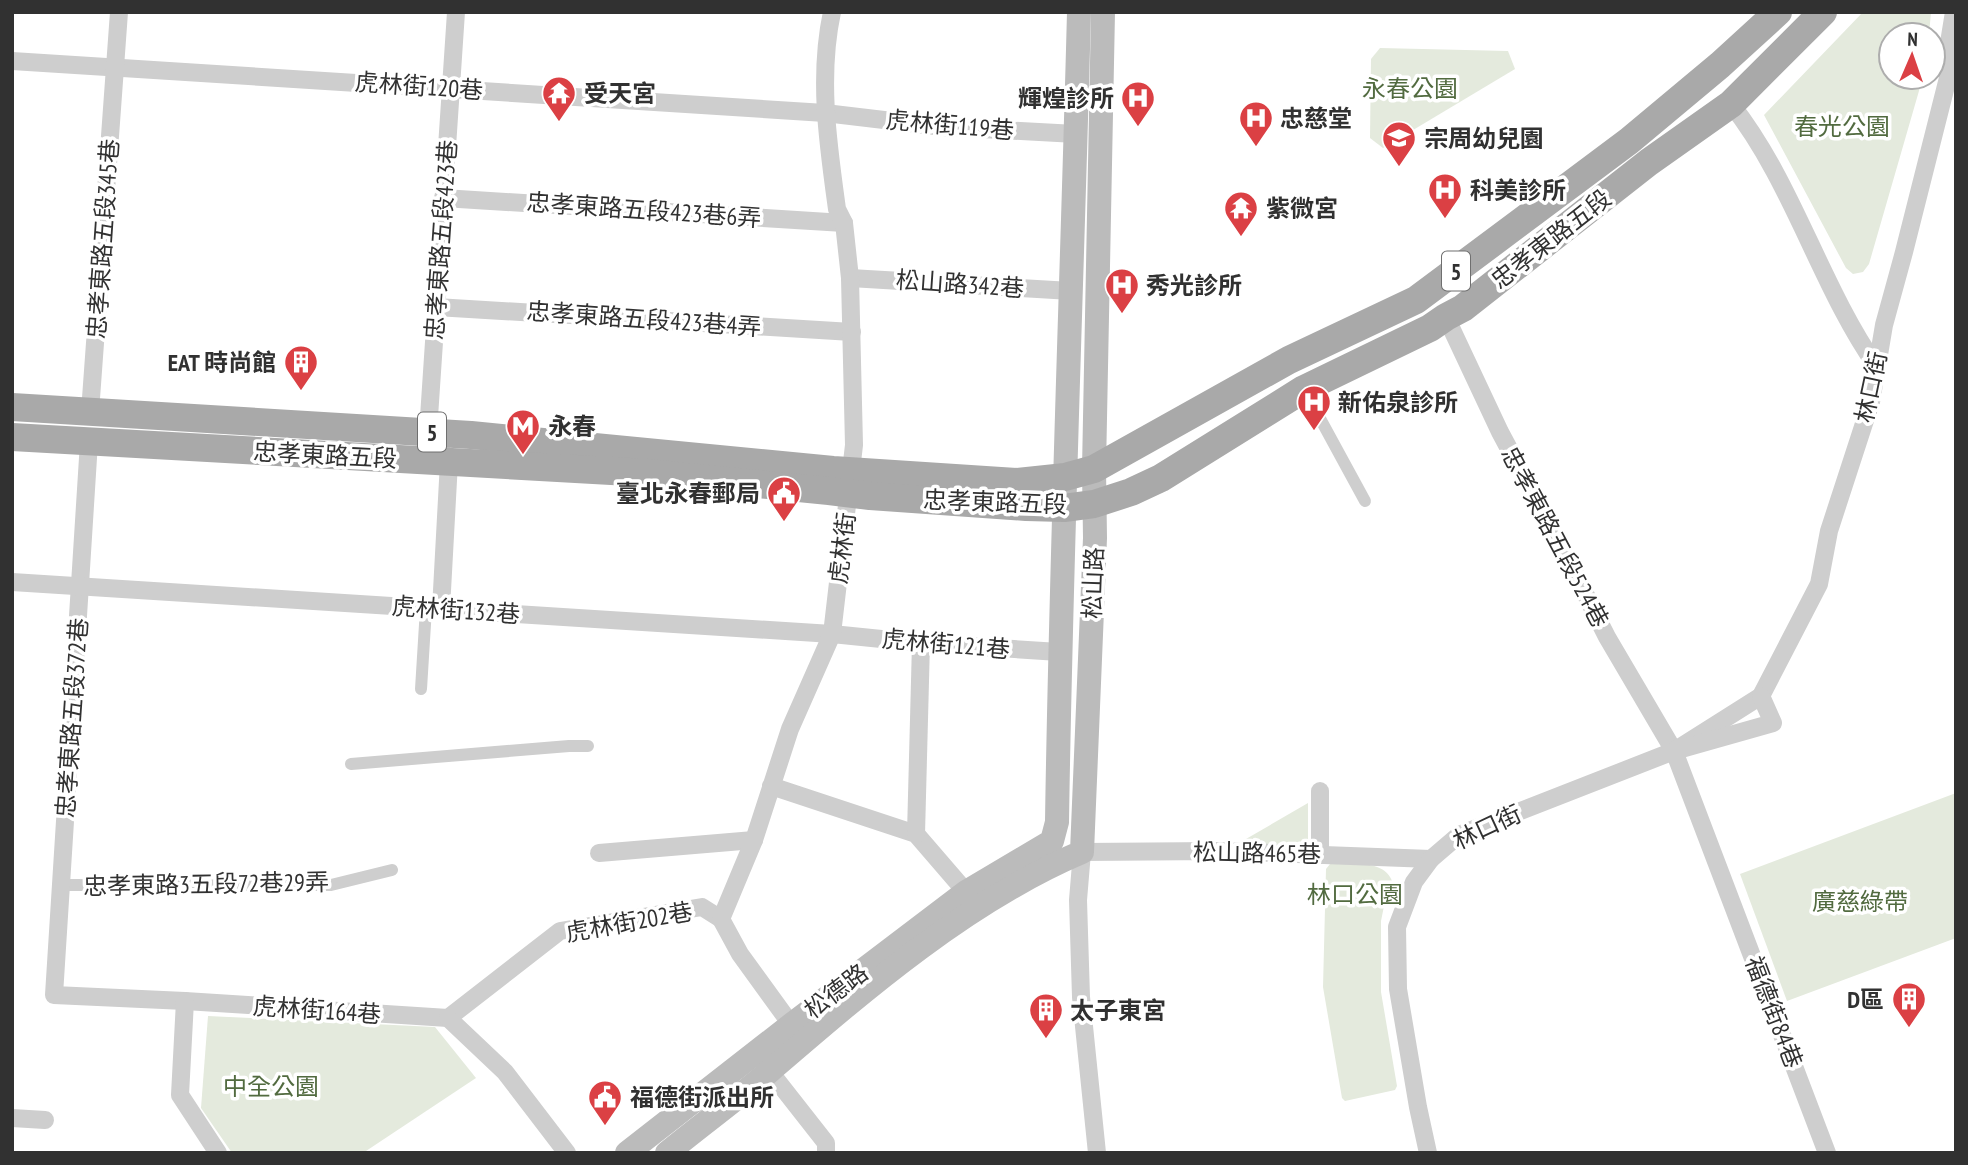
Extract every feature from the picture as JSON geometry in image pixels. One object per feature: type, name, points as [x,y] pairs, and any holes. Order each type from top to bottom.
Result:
[{"type":"main road","name":"松山路","points":[[1052,841],[1057,822],[1059,652],[1079,12]]},
{"type":"main road","name":"松山路","points":[[1082,852],[1094,552],[1103,12]]},
{"type":"main road","name":"忠孝東路五段","points":[[12,437],[850,482],[1016,482],[1065,477],[1094,469],[1289,360],[1416,300],[1629,141],[1720,65],[1777,12]]},
{"type":"main road","name":"忠孝東路五段","points":[[12,407],[428,432],[850,482],[1026,507],[1065,508],[1094,504],[1131,492],[1161,478],[1304,389],[1430,328],[1463,308],[1649,162],[1731,104],[1823,12]]},
{"type":"main road","points":[[1434,287],[1446,317]]},
{"type":"main road","points":[[89,442],[90,412]]},
{"type":"main road","name":"松德路","points":[[667,1153],[763,1062],[966,892],[1052,841]]},
{"type":"main road","name":"松德路","points":[[797,1033],[894,969],[970,912],[1046,867],[1082,852]]},
{"type":"main road","name":"松德路","points":[[627,1153],[763,1062]]},
{"type":"street","name":"忠孝東路五段345巷","points":[[90,412],[120,12]]},
{"type":"street","name":"忠孝東路五段423巷","points":[[428,432],[456,12]]},
{"type":"street","name":"虎林街","points":[[721,919],[754,840],[790,729],[832,634],[854,445],[850,278],[844,223],[837,209],[825,113],[828,33],[832,12]]},
{"type":"street","name":"林口街","points":[[1674,751],[1761,696],[1819,584],[1829,531],[1871,402],[1884,325],[1953,64],[1947,55],[1954,12]]},
{"type":"street","name":"虎林街120巷","points":[[12,61],[825,113]]},
{"type":"street","points":[[1731,104],[1770,165],[1858,340],[1877,367]]},
{"type":"street","name":"虎林街119巷","points":[[825,113],[943,127],[1076,134]]},
{"type":"street","name":"忠孝東路五段423巷6弄","points":[[443,198],[844,223]]},
{"type":"street","name":"松山路342巷","points":[[850,278],[1071,291]]},
{"type":"street","name":"忠孝東路五段423巷4弄","points":[[436,307],[852,332]]},
{"type":"street","name":"忠孝東路五段524巷","points":[[1446,317],[1500,432],[1607,637],[1674,751],[1720,872]]},
{"type":"street","points":[[1304,389],[1365,501]]},
{"type":"street","points":[[421,689],[449,462],[428,432]]},
{"type":"street","name":"忠孝東路五段372巷","points":[[54,995],[89,442]]},
{"type":"street","name":"虎林街132巷","points":[[12,582],[832,634]]},
{"type":"street","name":"虎林街121巷","points":[[832,634],[1059,652]]},
{"type":"street","points":[[916,834],[921,643]]},
{"type":"street","name":"林口街","points":[[1428,1153],[1398,989],[1397,927],[1414,882],[1431,859],[1459,835],[1674,751],[1773,723],[1761,696]]},
{"type":"street","points":[[351,764],[588,746]]},
{"type":"street","points":[[771,786],[916,834],[966,892]]},
{"type":"street","points":[[1320,791],[1320,854]]},
{"type":"street","points":[[599,853],[754,840]]},
{"type":"street","name":"松山路465巷","points":[[1082,852],[1217,851],[1431,859]]},
{"type":"street","name":"松山路","points":[[1082,852],[1078,900],[1081,997],[1097,1153]]},
{"type":"street","name":"忠孝東路3五段72巷29弄","points":[[61,886],[331,885],[392,870]]},
{"type":"street","name":"福德街84巷","points":[[1720,872],[1827,1153]]},
{"type":"street","name":"虎林街202巷","points":[[448,1018],[560,931],[702,907],[721,919]]},
{"type":"street","points":[[721,919],[740,954],[797,1033]]},
{"type":"street","name":"虎林街164巷","points":[[54,995],[448,1018]]},
{"type":"street","points":[[185,1001],[180,1095],[218,1153]]},
{"type":"street","points":[[448,1018],[505,1072],[567,1153]]},
{"type":"street","points":[[763,1062],[826,1143],[826,1153]]},
{"type":"street","points":[[12,1118],[45,1120]]},
{"type":"green space","name":"春光公園","points":[[1863,12],[1931,12],[1930,21],[1877,21],[1877,91],[1919,91],[1869,264],[1863,272],[1853,274],[1846,268],[1764,115]]},
{"type":"green space","name":"永春公園","points":[[1380,48],[1508,51],[1515,69],[1383,148],[1370,138],[1371,59]]},
{"type":"green space","name":"廣慈綠帶","points":[[1956,793],[1956,938],[1787,1001],[1740,874]]},
{"type":"green space","points":[[1308,803],[1308,845],[1251,845],[1246,839]]},
{"type":"green space","name":"林口公園","points":[[1330,864],[1376,867],[1384,870],[1393,884],[1385,901],[1381,921],[1381,992],[1397,1086],[1395,1090],[1345,1101],[1342,1098],[1323,987],[1326,869]]},
{"type":"green space","name":"中全公園","points":[[208,1016],[435,1027],[476,1078],[363,1153],[232,1153],[201,1108]]},
{"type":"place","name":"受天宮","points":[[559,123]]},
{"type":"place","name":"輝煌診所","points":[[1138,128]]},
{"type":"place","name":"忠慈堂","points":[[1256,148]]},
{"type":"place","name":"宗周幼兒園","points":[[1399,168]]},
{"type":"place","name":"科美診所","points":[[1445,220]]},
{"type":"place","name":"紫微宮","points":[[1241,238]]},
{"type":"place","name":"秀光診所","points":[[1122,315]]},
{"type":"place","name":"EAT 時尚館","points":[[301,392]]},
{"type":"place","name":"新佑泉診所","points":[[1314,432]]},
{"type":"place","name":"永春","points":[[523,456]]},
{"type":"place","name":"臺北永春郵局","points":[[784,523]]},
{"type":"place","name":"D區","points":[[1909,1029]]},
{"type":"place","name":"太子東宮","points":[[1046,1040]]},
{"type":"place","name":"福德街派出所","points":[[605,1127]]}]
